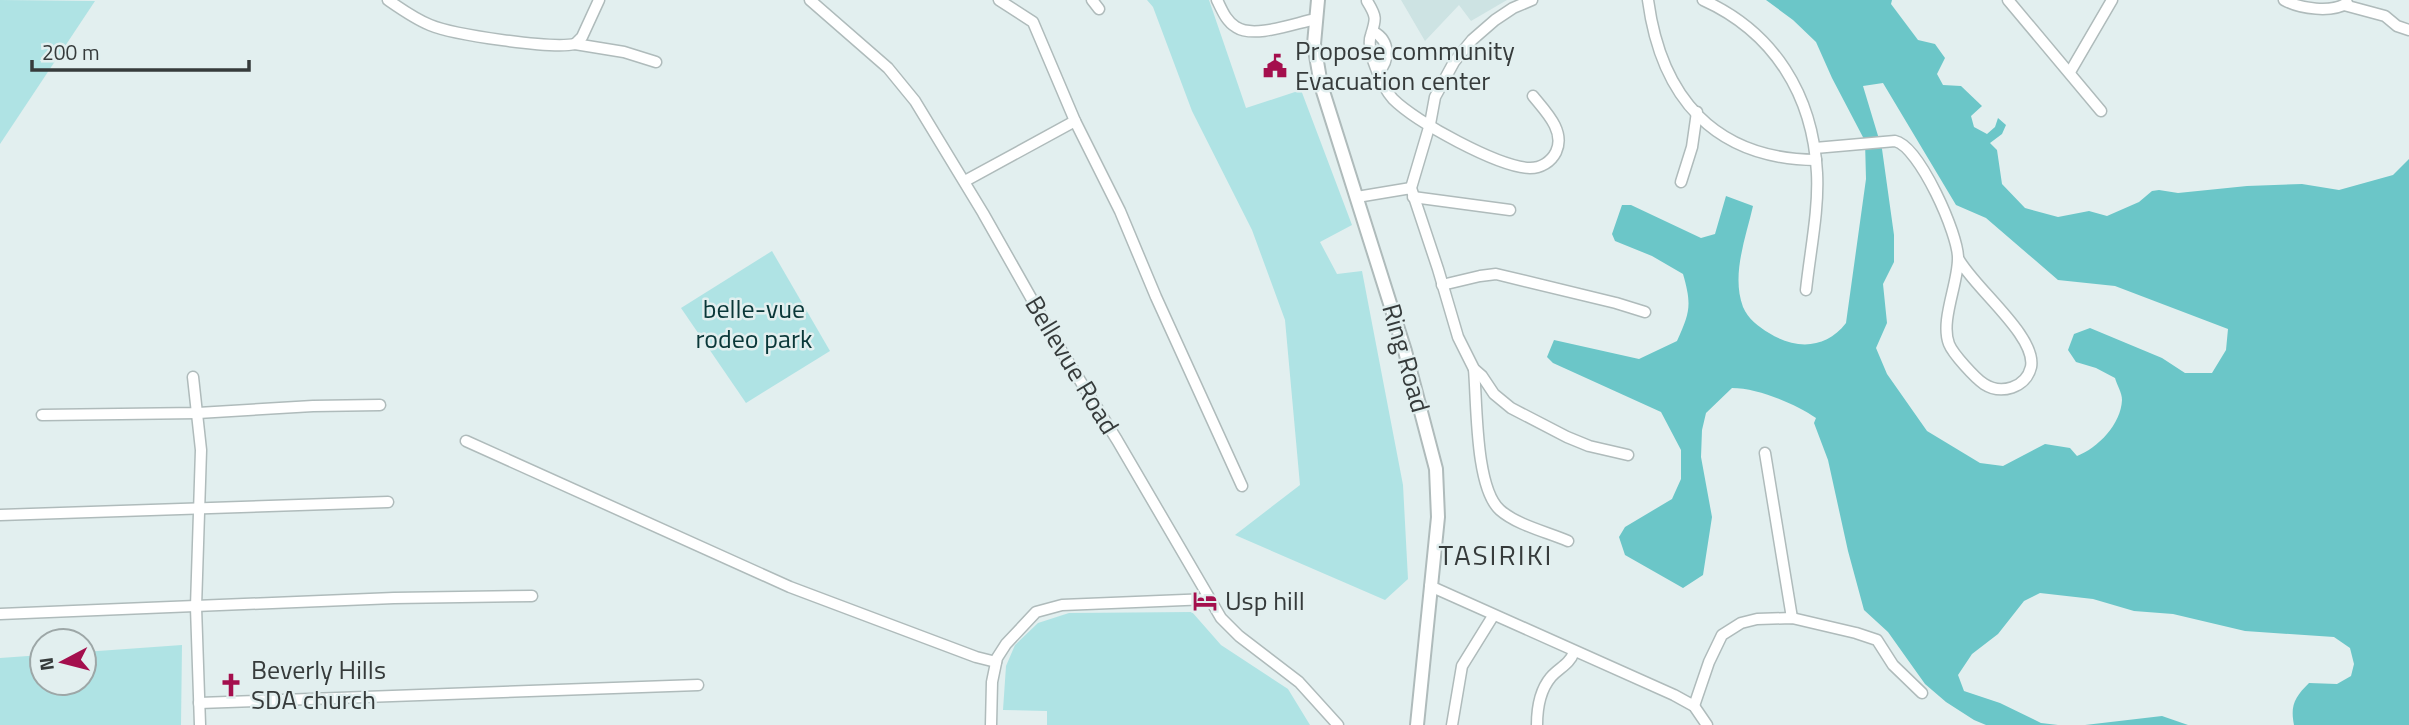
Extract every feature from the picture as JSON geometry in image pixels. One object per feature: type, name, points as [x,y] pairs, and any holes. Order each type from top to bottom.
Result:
[{"type":"main road","name":"Ring Road","points":[[1318,0],[1314,44],[1317,68],[1411,374],[1436,469],[1438,517],[1417,725]]},
{"type":"street","points":[[388,0],[422,22],[444,30],[536,43],[575,44],[624,52],[656,62]]},
{"type":"street","points":[[575,44],[582,37],[599,0]]},
{"type":"street","name":"Bellevue Road","points":[[810,0],[878,60],[908,93],[965,181],[1056,342],[1221,618],[1239,636],[1299,682],[1338,725]]},
{"type":"street","points":[[1091,0],[1099,9]]},
{"type":"street","points":[[1217,0],[1230,22],[1249,32],[1316,19]]},
{"type":"street","points":[[1532,0],[1494,20],[1462,51],[1448,72],[1435,97],[1412,193],[1458,337],[1474,369],[1487,491],[1493,502],[1512,518],[1568,541]]},
{"type":"street","points":[[1648,0],[1653,35],[1660,57],[1678,92],[1712,128],[1744,147],[1779,157],[1816,160]]},
{"type":"street","points":[[1703,0],[1724,10],[1753,31],[1777,56],[1801,102],[1815,148],[1817,192],[1806,290]]},
{"type":"street","points":[[2008,0],[2101,111]]},
{"type":"street","points":[[2070,72],[2112,0]]},
{"type":"street","points":[[2286,0],[2293,5],[2312,7],[2340,7],[2347,2],[2385,16],[2397,26],[2409,30]]},
{"type":"street","points":[[1367,1],[1373,10],[1376,23],[1371,35],[1371,47],[1378,73],[1393,99],[1443,135],[1503,162],[1531,168],[1541,167],[1556,153],[1558,139],[1553,121],[1533,96]]},
{"type":"street","points":[[1006,2],[1033,22],[1075,121],[1120,211],[1242,486]]},
{"type":"street","points":[[1374,32],[1382,38],[1387,51],[1386,61],[1378,73]]},
{"type":"street","points":[[1681,182],[1692,146],[1697,112]]},
{"type":"street","points":[[965,181],[1075,121]]},
{"type":"street","points":[[1815,148],[1895,141],[1910,150],[1952,228],[1958,258],[1965,271],[2020,333],[2030,353],[2032,361],[2028,375],[2015,387],[2004,389],[1984,384],[1948,342],[1947,330],[1958,258]]},
{"type":"street","points":[[1357,197],[1412,193],[1510,210]]},
{"type":"street","points":[[1442,285],[1496,274],[1645,312]]},
{"type":"street","points":[[1474,369],[1494,394],[1511,408],[1589,446],[1628,455]]},
{"type":"street","points":[[193,377],[201,450],[196,607],[200,725]]},
{"type":"street","points":[[42,415],[198,413],[380,405]]},
{"type":"street","points":[[466,440],[790,587],[976,657],[996,662]]},
{"type":"street","points":[[1765,453],[1792,618]]},
{"type":"street","points":[[0,515],[388,502]]},
{"type":"street","points":[[1430,586],[1694,706],[1707,725]]},
{"type":"street","points":[[0,614],[394,598],[531,596]]},
{"type":"street","points":[[991,725],[996,662],[1006,645],[1028,619],[1042,609],[1075,604],[1209,600]]},
{"type":"street","points":[[1452,725],[1462,666],[1493,616]]},
{"type":"street","points":[[1694,706],[1709,662],[1722,635],[1741,623],[1758,619],[1792,618],[1856,632],[1877,640],[1893,665],[1922,693]]},
{"type":"street","points":[[1537,725],[1541,694],[1551,677],[1570,662],[1574,652]]},
{"type":"street","points":[[199,703],[698,685]]},
{"type":"shaded area","points":[[1401,0],[1507,0],[1471,21],[1459,5],[1425,41]]},
{"type":"shaded area","points":[[1766,0],[1892,0],[1891,4],[1918,40],[1935,44],[1945,58],[1937,74],[1943,85],[1961,86],[1982,106],[1971,116],[1974,127],[1987,134],[1995,127],[1998,118],[2006,125],[2002,134],[1990,143],[1997,150],[2002,184],[2025,208],[2058,217],[2089,211],[2107,216],[2139,202],[2152,191],[2159,190],[2178,193],[2302,184],[2339,190],[2393,175],[2409,159],[2409,725],[2294,725],[2295,702],[2309,683],[2337,684],[2351,676],[2354,664],[2350,648],[2334,637],[2245,631],[2173,614],[2134,611],[2093,599],[2040,593],[2024,601],[1998,634],[1972,654],[1958,675],[1964,691],[2000,703],[2041,723],[2058,725],[1986,725],[1974,720],[1925,684],[1888,632],[1864,610],[1828,460],[1814,423],[1816,418],[1787,402],[1753,391],[1732,388],[1706,413],[1701,457],[1712,517],[1703,575],[1683,588],[1625,555],[1619,537],[1625,527],[1672,499],[1681,479],[1681,450],[1661,412],[1553,363],[1547,357],[1554,340],[1639,359],[1677,341],[1688,308],[1688,293],[1683,274],[1652,256],[1615,241],[1612,234],[1622,205],[1631,205],[1701,238],[1715,234],[1726,196],[1753,206],[1739,269],[1740,295],[1748,315],[1779,339],[1800,344],[1829,338],[1846,323],[1866,179],[1865,141],[1816,42]],"holes":[[[1883,83],[1956,205],[1986,218],[2058,280],[2115,286],[2228,329],[2226,350],[2212,373],[2185,373],[2162,358],[2090,328],[2074,334],[2068,350],[2076,362],[2115,378],[2122,400],[2118,418],[2113,426],[2093,447],[2077,456],[2070,448],[2045,444],[2003,466],[1980,463],[1927,431],[1887,374],[1876,348],[1887,323],[1883,284],[1894,262],[1894,235],[1882,149],[1863,86]]]},
{"type":"shaded area","points":[[2162,716],[2188,725],[2085,725]]},
{"type":"green space","points":[[0,0],[95,1],[0,144]]},
{"type":"green space","points":[[1147,0],[1209,0],[1246,108],[1301,90],[1352,225],[1320,242],[1337,274],[1362,271],[1403,485],[1408,579],[1385,600],[1235,535],[1300,485],[1285,320],[1252,230],[1192,111],[1153,7]]},
{"type":"green space","name":"belle-vue rodeo park","points":[[772,251],[830,351],[746,403],[681,308]]},
{"type":"green space","points":[[1192,612],[1221,645],[1288,689],[1310,725],[1047,725],[1047,711],[1003,710],[1006,666],[1015,645],[1038,623],[1069,613]]},
{"type":"green space","points":[[182,645],[181,725],[0,725],[0,658],[28,656],[28,697],[98,697],[98,651]]},
{"type":"place","name":"Propose community Evacuation center","points":[[1275,66]]},
{"type":"place","name":"Usp hill","points":[[1205,601]]},
{"type":"place","name":"Beverly Hills SDA church","points":[[231,685]]},
{"type":"district","name":"TASIRIKI","points":[[1496,555]]}]
